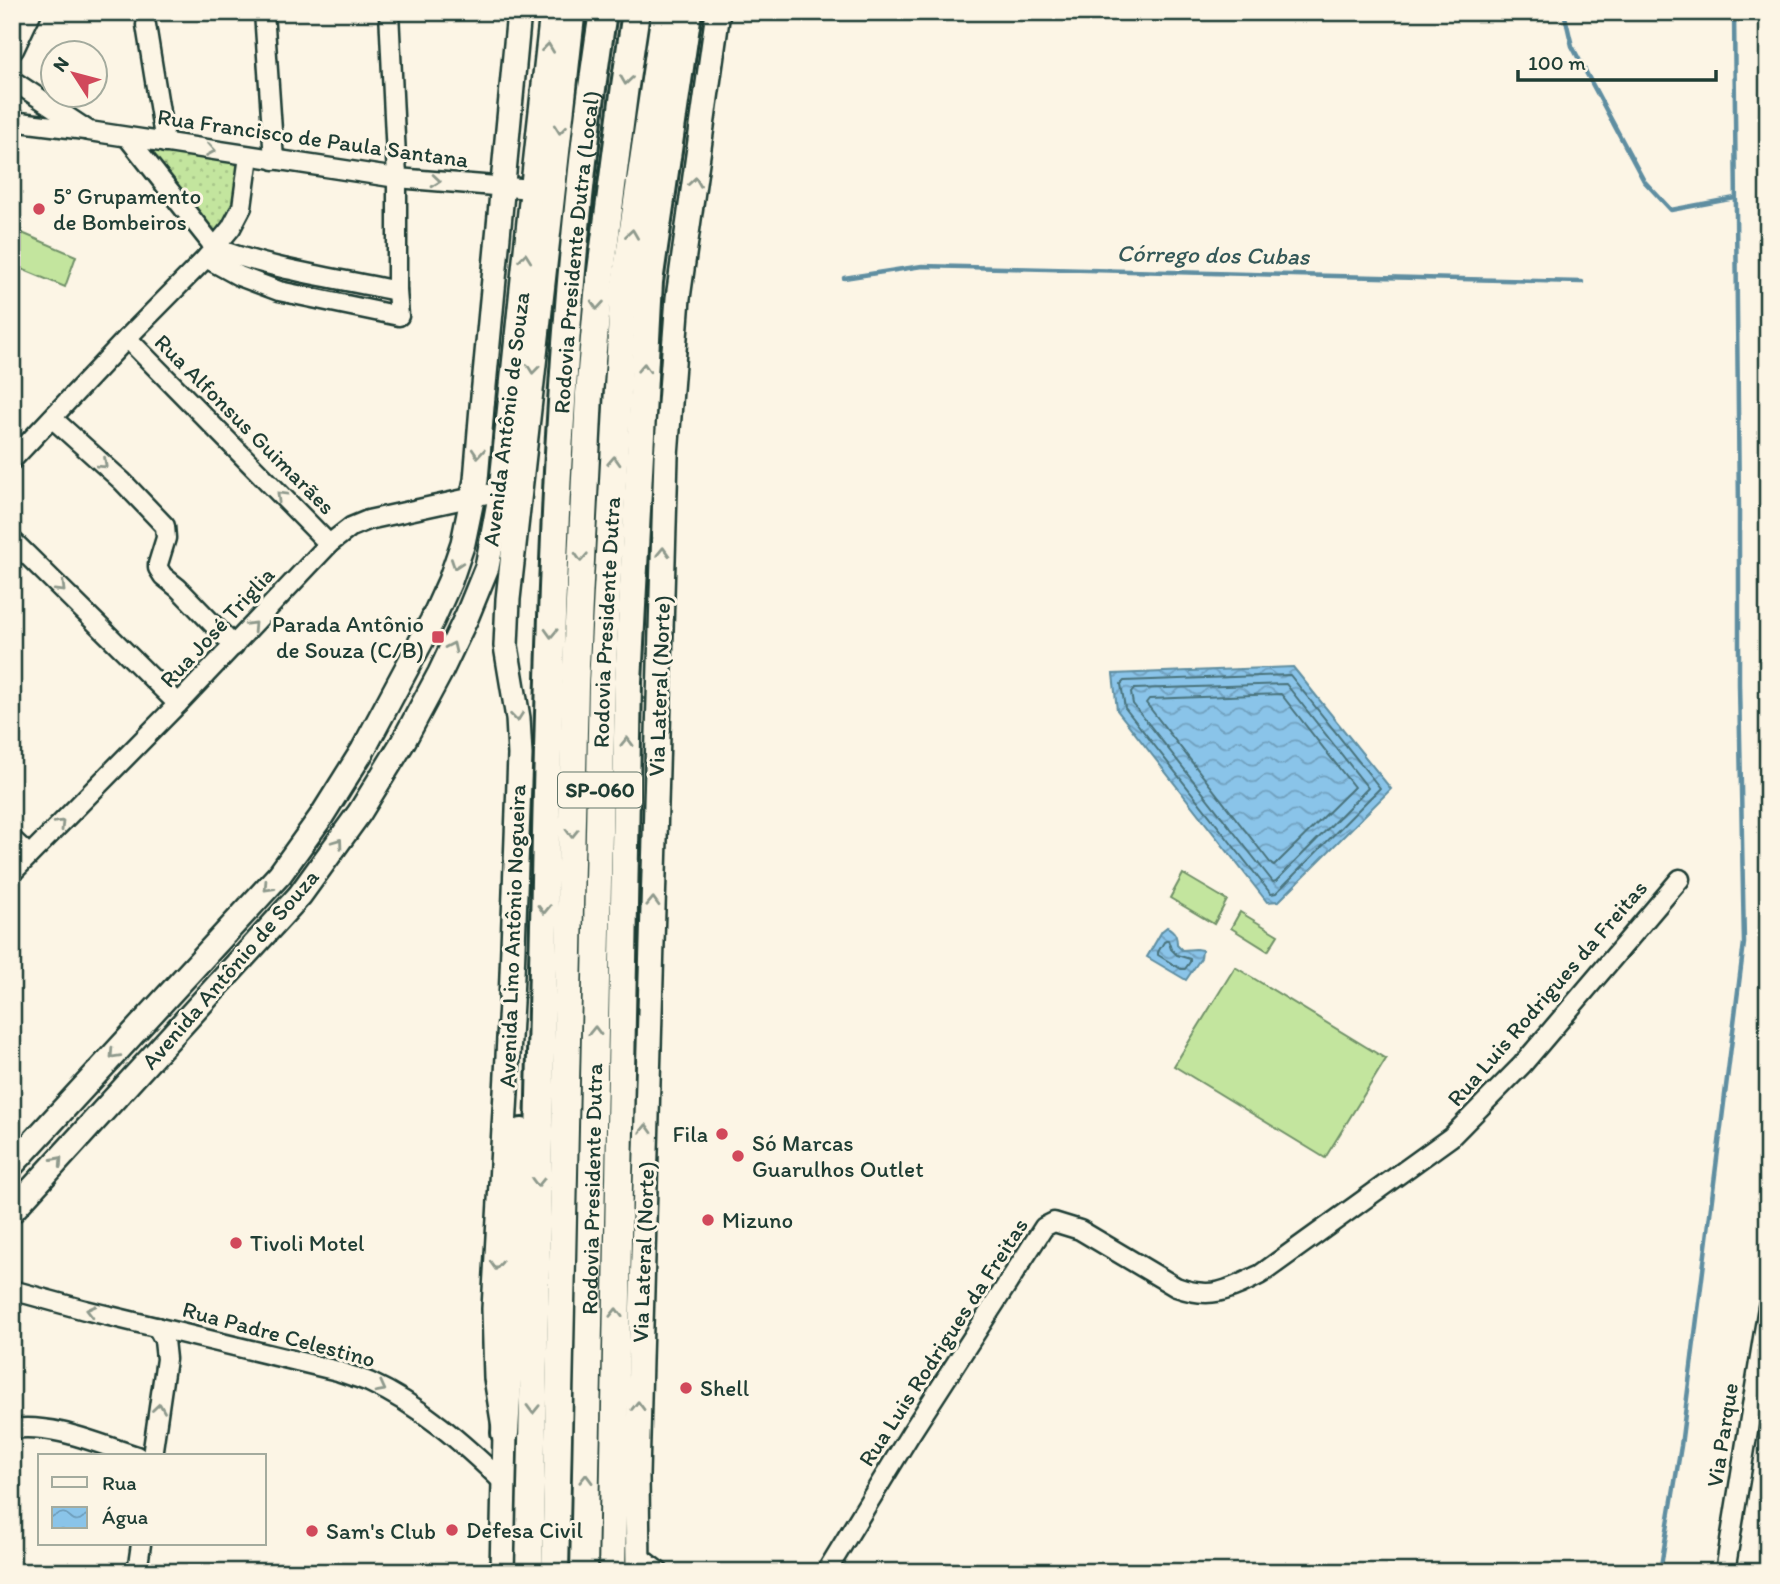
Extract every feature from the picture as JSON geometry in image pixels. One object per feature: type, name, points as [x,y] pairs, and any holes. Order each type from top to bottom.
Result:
[{"type":"highway","name":"Rodovia Presidente Dutra (Local)","points":[[541,1065],[556,491],[579,196],[603,12]]},
{"type":"highway","name":"Rodovia Presidente Dutra","points":[[555,1572],[575,685],[589,394],[598,294],[636,12]]},
{"type":"highway","name":"Rodovia Presidente Dutra","points":[[584,1572],[603,670],[624,297],[665,12]]},
{"type":"highway","name":"Rodovia Presidente Dutra","points":[[612,1572],[628,682],[649,282],[688,12]]},
{"type":"highway","points":[[505,1433],[524,1095],[541,1065]]},
{"type":"highway","name":"SP-060","points":[[529,1572],[541,1065]]},
{"type":"main road","points":[[12,48],[29,12]]},
{"type":"main road","name":"Avenida Antônio de Souza","points":[[12,1165],[280,874],[321,817],[363,750],[432,621],[450,581],[463,543],[476,480],[519,12]]},
{"type":"main road","name":"Avenida Antônio de Souza","points":[[12,1211],[300,895],[360,812],[403,742],[467,616],[487,567],[501,491],[552,12]]},
{"type":"main road","name":"Avenida Lino Antônio Nogueira","points":[[502,1572],[505,1433],[496,1378],[494,1309],[511,1002],[520,755],[518,718],[506,646],[507,611],[573,12]]},
{"type":"main road","name":"Via Lateral (Norte)","points":[[638,1564],[639,1360],[666,456],[678,298],[718,12]]},
{"type":"street","points":[[264,12],[274,160]]},
{"type":"street","points":[[128,138],[210,253],[239,276],[272,289],[399,316],[397,178],[389,12]]},
{"type":"street","points":[[146,25],[165,143]]},
{"type":"street","name":"Rua Francisco de Paula Santana","points":[[12,80],[89,131]]},
{"type":"street","name":"Rua Francisco de Paula Santana","points":[[12,121],[397,178],[532,189]]},
{"type":"street","points":[[12,460],[231,228],[242,207],[249,156]]},
{"type":"street","points":[[210,253],[241,257],[397,291]]},
{"type":"street","name":"Rua Alfonsus Guimarães","points":[[127,338],[329,544]]},
{"type":"street","points":[[52,418],[122,481],[165,526],[166,538],[158,568],[234,646]]},
{"type":"street","name":"Rua José Triglia","points":[[12,873],[234,646],[329,544],[351,527],[368,520],[501,491]]},
{"type":"street","points":[[12,540],[178,704]]},
{"type":"street","points":[[12,839],[29,855]]},
{"type":"street","name":"Rua Luis Rodrigues da Freitas","points":[[826,1572],[911,1433],[1044,1227],[1054,1222],[1080,1230],[1176,1287],[1194,1293],[1214,1293],[1261,1274],[1451,1137],[1522,1065],[1680,879]]},
{"type":"street","name":"Rua Padre Celestino","points":[[12,1290],[338,1371],[368,1381],[402,1399],[437,1423],[504,1483]]},
{"type":"street","name":"Via Parque","points":[[1725,1572],[1768,1307]]},
{"type":"street","points":[[152,1454],[166,1359],[164,1340],[157,1327]]},
{"type":"street","points":[[166,1359],[190,1335]]},
{"type":"street","points":[[12,1429],[50,1429],[131,1454]]},
{"type":"street","points":[[137,1572],[141,1546]]},
{"type":"street","points":[[638,1564],[659,1572]]},
{"type":"green space","points":[[139,146],[244,161],[232,216],[211,242]]},
{"type":"green space","points":[[22,233],[76,256],[65,287],[12,265],[12,257]]},
{"type":"green space","points":[[1183,874],[1227,900],[1214,924],[1170,898]]},
{"type":"green space","points":[[1240,912],[1278,935],[1268,951],[1231,928]]},
{"type":"green space","points":[[1235,967],[1386,1059],[1325,1158],[1174,1066]]},
{"type":"water","points":[[1293,667],[1391,789],[1279,901],[1267,902],[1117,710],[1113,674]]},
{"type":"water","points":[[1167,927],[1174,932],[1177,945],[1182,950],[1202,950],[1201,958],[1186,980],[1147,957]]},
{"type":"waterway","points":[[1564,12],[1572,46],[1644,181],[1671,210],[1735,198]]},
{"type":"waterway","points":[[1660,1572],[1681,1446],[1744,943],[1739,684],[1734,12]]},
{"type":"waterway","name":"Córrego dos Cubas","points":[[844,278],[922,266],[1582,282]]},
{"type":"place","name":"5° Grupamento de Bombeiros","points":[[39,209]]},
{"type":"place","name":"Parada Antônio de Souza (C/B)","points":[[438,637]]},
{"type":"place","name":"Fila","points":[[722,1134]]},
{"type":"place","name":"Só Marcas Guarulhos Outlet","points":[[738,1156]]},
{"type":"place","name":"Mizuno","points":[[708,1220]]},
{"type":"place","name":"Tivoli Motel","points":[[236,1243]]},
{"type":"place","name":"Shell","points":[[686,1388]]},
{"type":"place","name":"Defesa Civil","points":[[452,1530]]},
{"type":"place","name":"Sam's Club","points":[[312,1531]]}]
